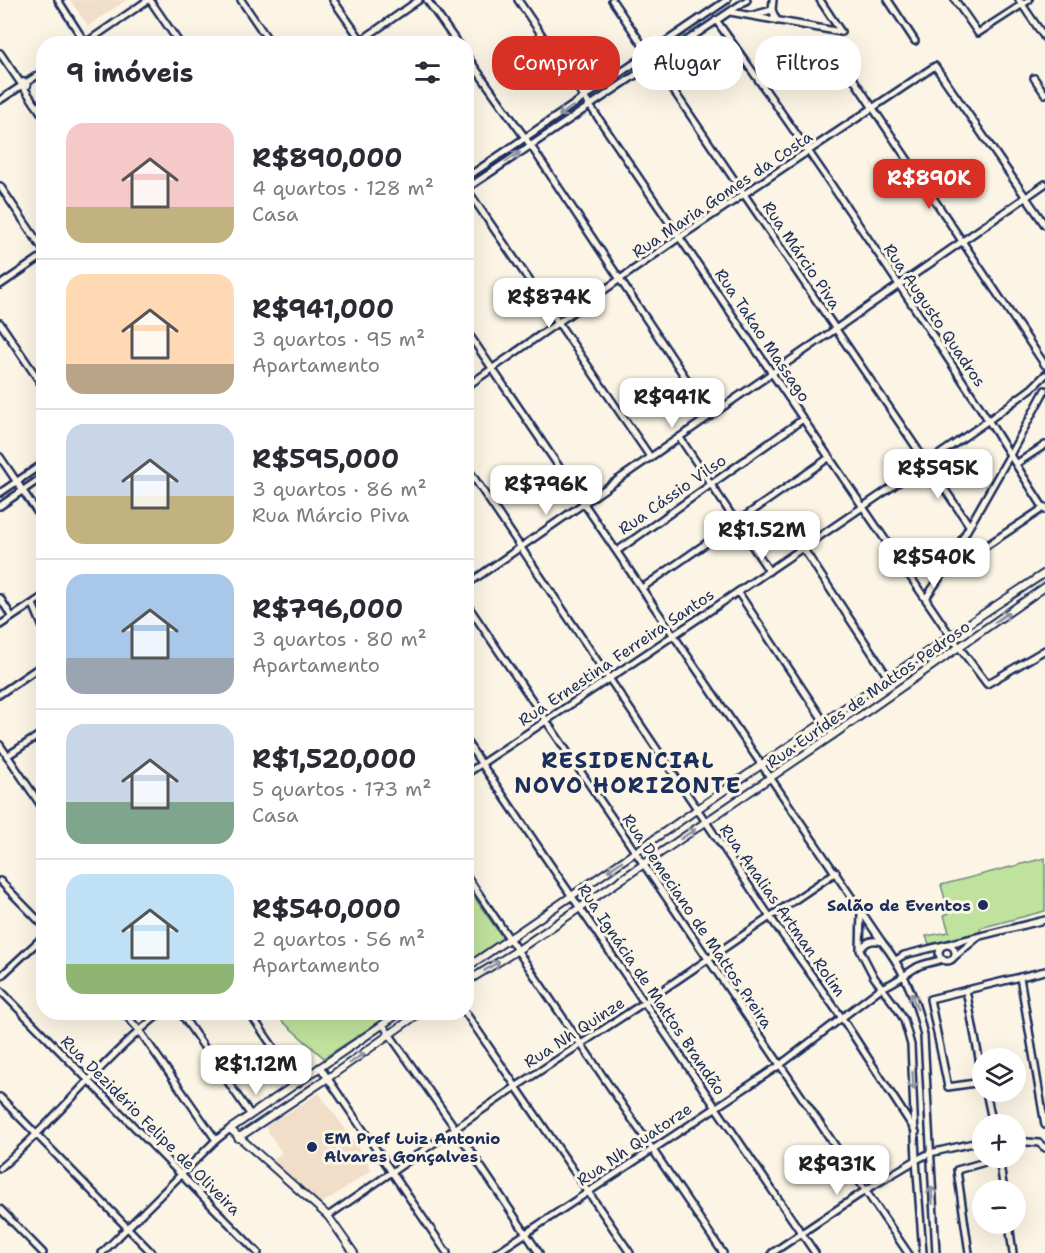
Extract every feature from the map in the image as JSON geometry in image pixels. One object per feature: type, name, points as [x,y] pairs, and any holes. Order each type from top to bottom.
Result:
[{"type":"street","points":[[58,0],[80,36]]},
{"type":"street","points":[[95,36],[149,0],[174,36]]},
{"type":"street","points":[[241,0],[266,36]]},
{"type":"street","points":[[333,0],[356,36]]},
{"type":"street","points":[[368,36],[419,0]]},
{"type":"street","points":[[427,0],[452,36]]},
{"type":"street","name":"Rua Takao Massago","points":[[518,0],[950,635],[987,684],[1045,650]]},
{"type":"street","name":"Rua Márcio Piva","points":[[612,0],[637,36]]},
{"type":"street","points":[[675,36],[727,0]]},
{"type":"street","points":[[733,0],[738,6]]},
{"type":"street","points":[[692,36],[747,0]]},
{"type":"street","points":[[773,0],[772,10],[777,21]]},
{"type":"street","points":[[730,12],[841,32],[820,0]]},
{"type":"street","points":[[888,0],[915,41]]},
{"type":"street","points":[[955,0],[978,33],[1021,2],[1029,0]]},
{"type":"street","points":[[1021,2],[1045,38]]},
{"type":"street","points":[[752,15],[772,10]]},
{"type":"street","name":"Rua Augusto Quadros","points":[[716,20],[900,285],[1045,508]]},
{"type":"street","points":[[0,53],[25,84],[36,103]]},
{"type":"street","points":[[0,66],[6,62]]},
{"type":"street","points":[[474,66],[526,138],[711,416]]},
{"type":"street","points":[[474,173],[632,66]]},
{"type":"street","name":"Rua Maria Gomes da Costa","points":[[474,382],[680,237],[935,66],[1026,198]]},
{"type":"street","points":[[0,100],[36,76]]},
{"type":"street","points":[[474,184],[632,77]]},
{"type":"street","points":[[1034,78],[1045,94]]},
{"type":"street","name":"Rua Márcio Piva","points":[[673,90],[969,525]]},
{"type":"street","points":[[861,90],[1045,365]]},
{"type":"street","points":[[474,579],[1045,184]]},
{"type":"street","points":[[1,191],[36,241]]},
{"type":"street","points":[[1026,198],[1045,225]]},
{"type":"street","points":[[474,199],[651,458]]},
{"type":"street","points":[[0,285],[36,259]]},
{"type":"street","points":[[0,323],[36,376]]},
{"type":"street","points":[[474,342],[896,960],[920,1016],[924,1036],[936,1253]]},
{"type":"street","name":"Rua Ernestina Ferreira Santos","points":[[474,769],[927,463],[1032,388],[1045,375]]},
{"type":"street","points":[[926,598],[1010,456],[1045,390]]},
{"type":"street","name":"Rua Cássio Vilso","points":[[617,550],[803,420]]},
{"type":"street","points":[[680,438],[769,571]]},
{"type":"street","points":[[1016,464],[1045,445]]},
{"type":"street","points":[[0,457],[36,510]]},
{"type":"street","points":[[642,588],[735,521],[830,457]]},
{"type":"street","points":[[0,493],[36,468]]},
{"type":"street","name":"Rua Analias Artman Rolim","points":[[474,478],[770,917],[842,1018],[916,1132]]},
{"type":"street","points":[[0,506],[36,481]]},
{"type":"street","points":[[941,576],[1045,508]]},
{"type":"street","points":[[803,548],[888,677]]},
{"type":"street","name":"Rua Eurídes de Mattos Pedroso","points":[[474,963],[888,677],[1045,573]]},
{"type":"street","name":"Rua Eurídes de Mattos Pedroso","points":[[474,977],[518,950],[706,822],[1045,587]]},
{"type":"street","points":[[738,592],[833,735]]},
{"type":"street","points":[[0,597],[12,617]]},
{"type":"street","points":[[0,625],[36,602]]},
{"type":"street","points":[[33,604],[36,611]]},
{"type":"street","name":"Rua Demeciano de Mattos Preira","points":[[474,615],[908,1253]]},
{"type":"street","points":[[0,694],[36,669]]},
{"type":"street","points":[[7,756],[36,737]]},
{"type":"street","points":[[0,746],[36,798]]},
{"type":"street","name":"Rua Ignácia de Mattos Brandão","points":[[474,752],[815,1253]]},
{"type":"street","name":"Rua Nh Quinze","points":[[328,1216],[580,1042],[645,1002],[836,872]]},
{"type":"street","points":[[0,881],[36,918]]},
{"type":"street","points":[[474,887],[723,1253]]},
{"type":"street","points":[[862,910],[860,950],[881,988],[904,1020],[911,1045],[923,1253]]},
{"type":"street","points":[[981,935],[953,958],[943,959],[940,951],[944,946],[981,935],[1045,920]]},
{"type":"street","points":[[860,950],[868,942],[877,940],[882,942]]},
{"type":"street","points":[[0,977],[36,943]]},
{"type":"street","points":[[896,960],[911,953],[950,945],[954,948],[953,958]]},
{"type":"street","points":[[911,953],[915,958],[916,967]]},
{"type":"street","name":"Rua Nh Quatorze","points":[[496,1253],[780,1065],[881,988],[891,984],[903,974],[912,972],[916,967],[943,959]]},
{"type":"street","points":[[972,1083],[948,1087],[930,999],[1045,971]]},
{"type":"street","points":[[1020,977],[1045,1125]]},
{"type":"street","name":"Rua Dezidério Felipe de Oliveira","points":[[0,990],[258,1253]]},
{"type":"street","points":[[966,990],[977,1048]]},
{"type":"street","points":[[130,1020],[216,1140]]},
{"type":"street","points":[[0,1168],[37,1134],[87,1080],[152,1020]]},
{"type":"street","points":[[185,1020],[250,1114]]},
{"type":"street","points":[[255,1020],[298,1083]]},
{"type":"street","points":[[102,1253],[216,1140],[250,1114],[390,1020]]},
{"type":"street","points":[[238,1138],[410,1020]]},
{"type":"street","points":[[471,1020],[630,1253]]},
{"type":"street","points":[[383,1025],[539,1253]]},
{"type":"street","points":[[320,1067],[447,1253]]},
{"type":"street","points":[[0,1097],[152,1253]]},
{"type":"street","points":[[230,1129],[328,1216],[354,1253]]},
{"type":"street","points":[[772,1253],[866,1190],[930,1152],[972,1142]]},
{"type":"street","points":[[1026,1142],[1039,1143],[1045,1148]]},
{"type":"street","points":[[969,1253],[957,1170],[972,1166]]},
{"type":"street","points":[[0,1209],[43,1253]]},
{"type":"street","points":[[1010,1234],[1013,1253]]},
{"type":"shaded area","points":[[70,0],[126,0],[88,26]]},
{"type":"shaded area","name":"EM Pref Luiz Antonio Alvares Gonçalves","points":[[319,1093],[372,1170],[321,1204],[271,1161],[282,1153],[265,1127]]},
{"type":"green space","points":[[1045,858],[1045,911],[980,928],[981,932],[929,944],[926,936],[949,932],[944,915],[949,913],[941,885]]},
{"type":"green space","points":[[474,897],[504,940],[474,959]]},
{"type":"green space","points":[[281,1020],[382,1020],[324,1058]]},
{"type":"place","name":"Salão de Eventos","points":[[983,905]]},
{"type":"place","name":"EM Pref Luiz Antonio Alvares Gonçalves","points":[[312,1147]]},
{"type":"district","name":"RESIDENCIAL NOVO HORIZONTE","points":[[628,772]]}]
